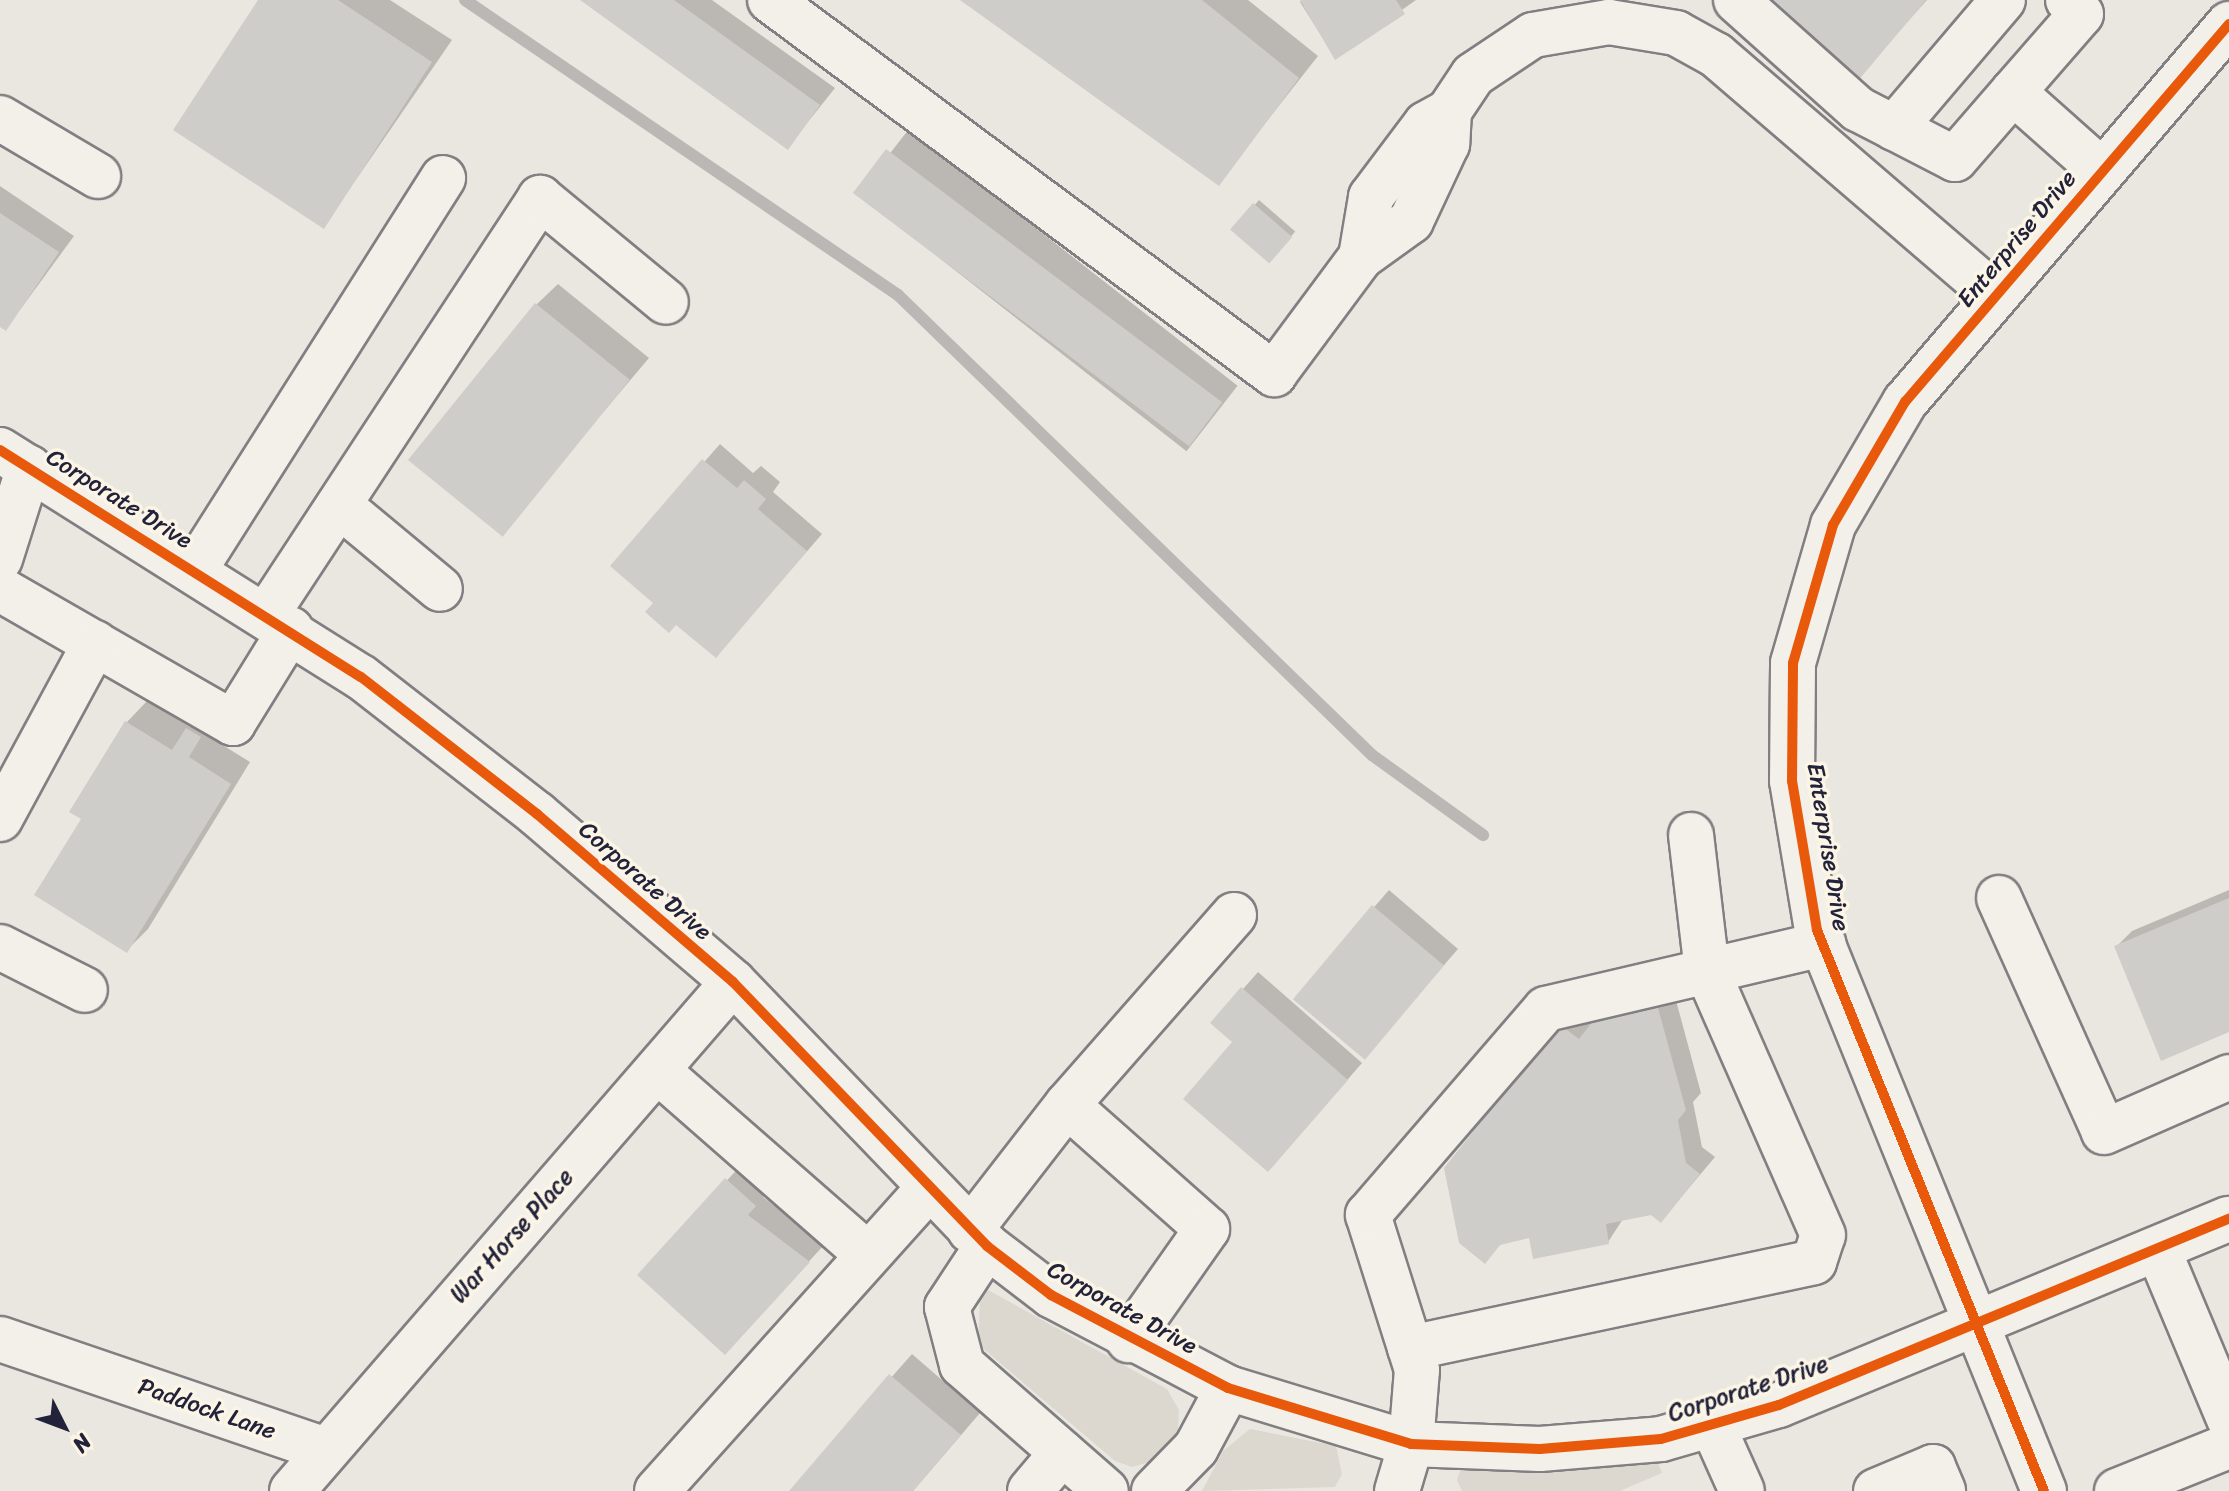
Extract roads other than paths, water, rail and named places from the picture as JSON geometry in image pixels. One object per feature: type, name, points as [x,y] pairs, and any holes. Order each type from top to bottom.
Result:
[{"type":"street","points":[[770,0],[1274,374],[1361,257],[1411,221],[1447,144],[1449,111],[1473,75],[1533,35],[1609,22],[1676,33],[1716,55],[1996,296]]},
{"type":"street","points":[[1736,0],[1858,109],[1955,159],[2081,14],[2068,0]]},
{"type":"street","points":[[1894,128],[2003,0]]},
{"type":"street","name":"Enterprise Drive","points":[[2044,1491],[1974,1326],[1823,944],[1792,781],[1793,663],[1833,525],[1905,402],[2229,24]]},
{"type":"street","points":[[2013,92],[2101,170]]},
{"type":"street","points":[[0,118],[98,176]]},
{"type":"street","points":[[195,569],[443,178]]},
{"type":"street","points":[[0,589],[233,723],[279,621],[339,505],[540,198],[666,302]]},
{"type":"street","points":[[0,559],[15,458]]},
{"type":"street","name":"Corporate Drive","points":[[15,458],[279,621],[537,814],[733,982],[927,1190],[978,1238],[1051,1295],[1129,1340],[1228,1388],[1411,1444],[1540,1449],[1661,1439],[1712,1424],[1974,1326],[2229,1219]]},
{"type":"street","points":[[339,505],[440,589]]},
{"type":"street","points":[[0,819],[95,643]]},
{"type":"street","points":[[1410,1348],[1814,1262],[1823,1235],[1707,971],[1691,835]]},
{"type":"street","points":[[1999,898],[2104,1132],[2229,1077]]},
{"type":"street","points":[[1106,1491],[962,1365],[947,1307],[978,1238],[1067,1105],[1234,915]]},
{"type":"street","points":[[1397,1491],[1411,1444],[1417,1370],[1368,1215],[1546,1009],[1823,944]]},
{"type":"street","points":[[0,947],[85,990]]},
{"type":"street","name":"War Horse Place","points":[[292,1491],[323,1449],[659,1072],[733,982]]},
{"type":"street","points":[[659,1072],[868,1255]]},
{"type":"street","points":[[1067,1105],[1207,1229],[1129,1340]]},
{"type":"street","points":[[657,1491],[927,1190]]},
{"type":"street","points":[[2158,1249],[2229,1419]]},
{"type":"street","name":"Paddock Lane","points":[[0,1339],[323,1449]]},
{"type":"street","points":[[1154,1491],[1196,1448],[1228,1388]]},
{"type":"street","points":[[1712,1424],[1742,1491]]},
{"type":"street","points":[[2117,1491],[2229,1446]]},
{"type":"street","points":[[1030,1491],[1062,1453]]},
{"type":"street","points":[[1876,1491],[1933,1467],[1943,1491]]},
{"type":"waterway","points":[[465,0],[898,295],[1372,755],[1483,835]]}]
